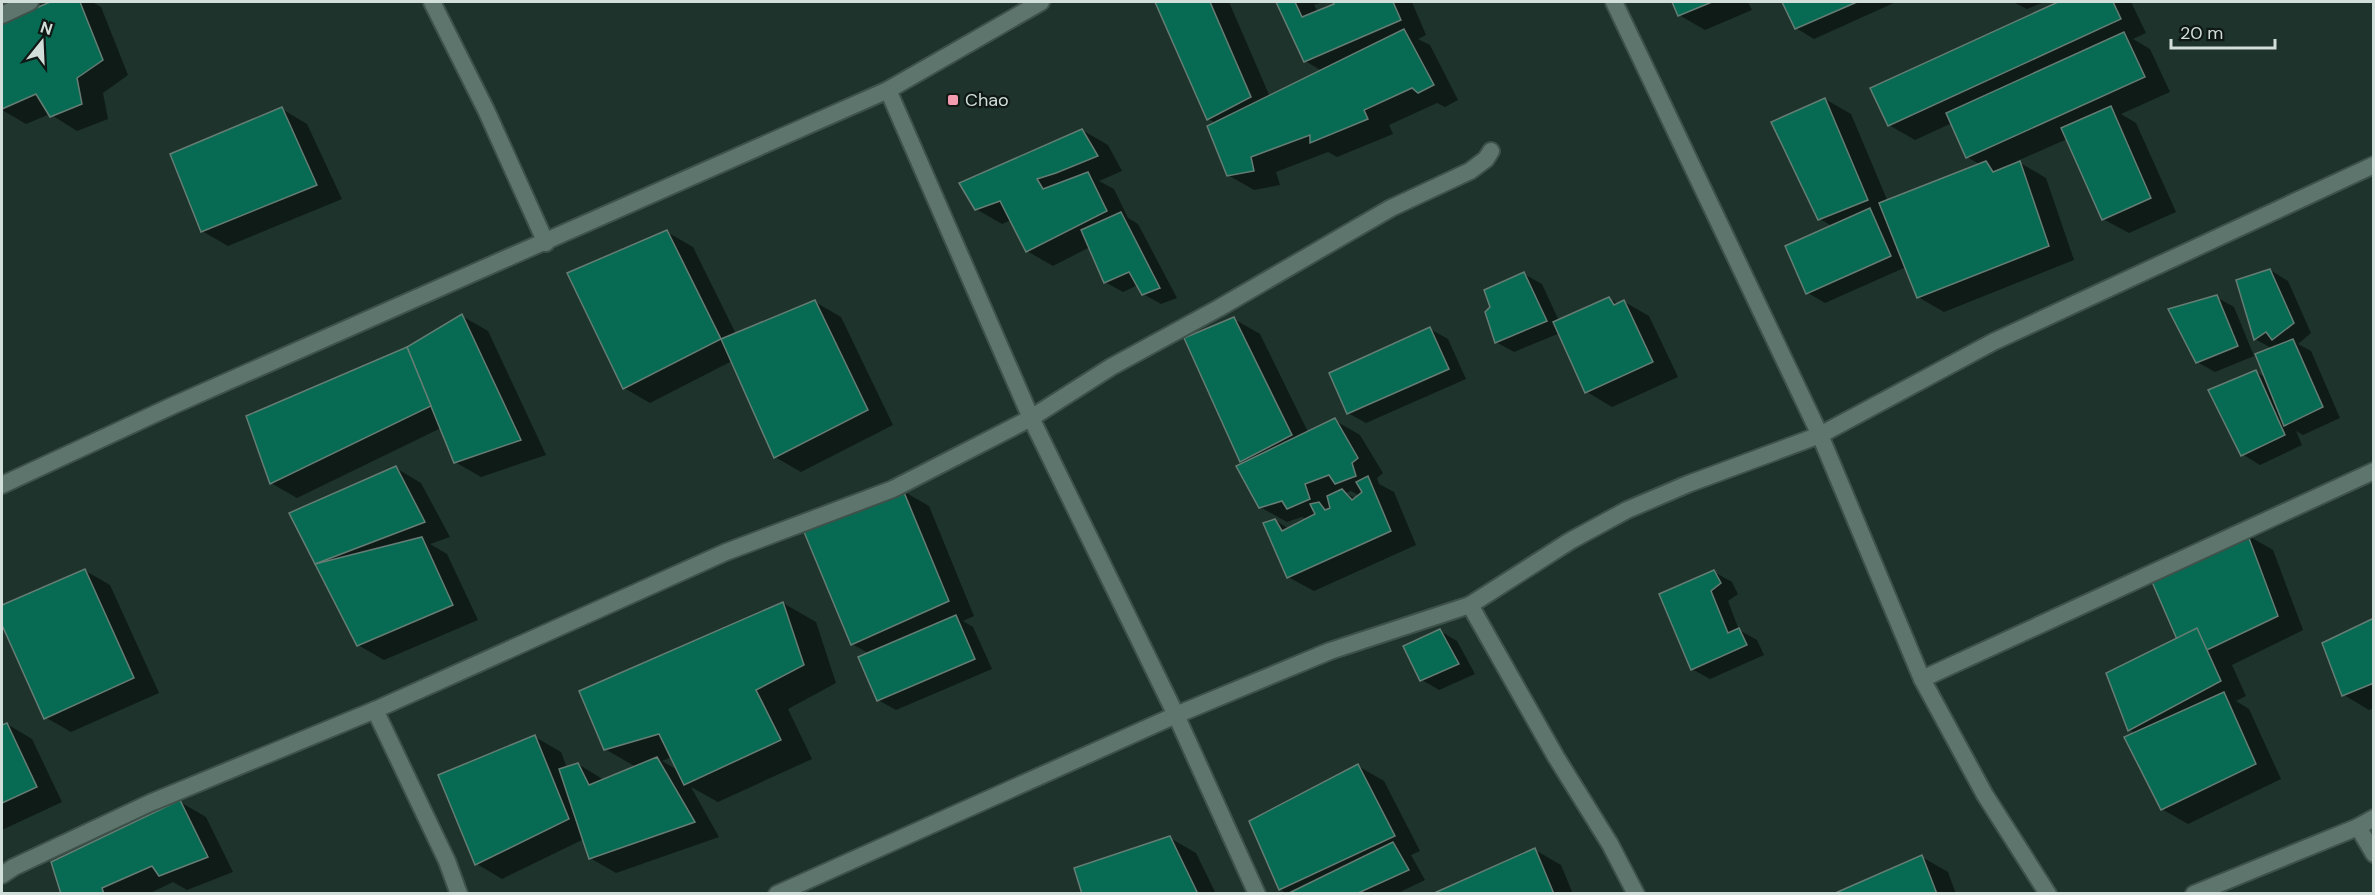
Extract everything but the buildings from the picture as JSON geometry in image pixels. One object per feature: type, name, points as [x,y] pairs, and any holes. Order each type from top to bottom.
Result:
[{"type":"street","points":[[2,15],[30,2]]},
{"type":"street","points":[[432,2],[486,110],[546,243]]},
{"type":"street","points":[[2,485],[174,405],[546,243],[888,90],[1041,2]]},
{"type":"street","points":[[1614,2],[1820,435],[1922,680],[1985,795],[2048,894]]},
{"type":"street","points":[[888,90],[1031,418],[1176,715],[1257,894]]},
{"type":"street","points":[[2,876],[14,867],[150,803],[375,710],[726,552],[893,489],[1031,418],[1111,367],[1219,308],[1390,208],[1470,171],[1486,159],[1491,151]]},
{"type":"street","points":[[777,894],[1176,715],[1330,651],[1470,605],[1570,541],[1627,510],[1688,484],[1820,435],[1993,342],[2373,165]]},
{"type":"street","points":[[1922,680],[2373,471]]},
{"type":"street","points":[[1470,605],[1556,757],[1610,844],[1636,894]]},
{"type":"street","points":[[375,710],[447,861],[459,894]]},
{"type":"street","points":[[2194,894],[2373,818]]},
{"type":"street","points":[[2358,826],[2373,854]]},
{"type":"place","name":"Chao","points":[[953,100]]}]
